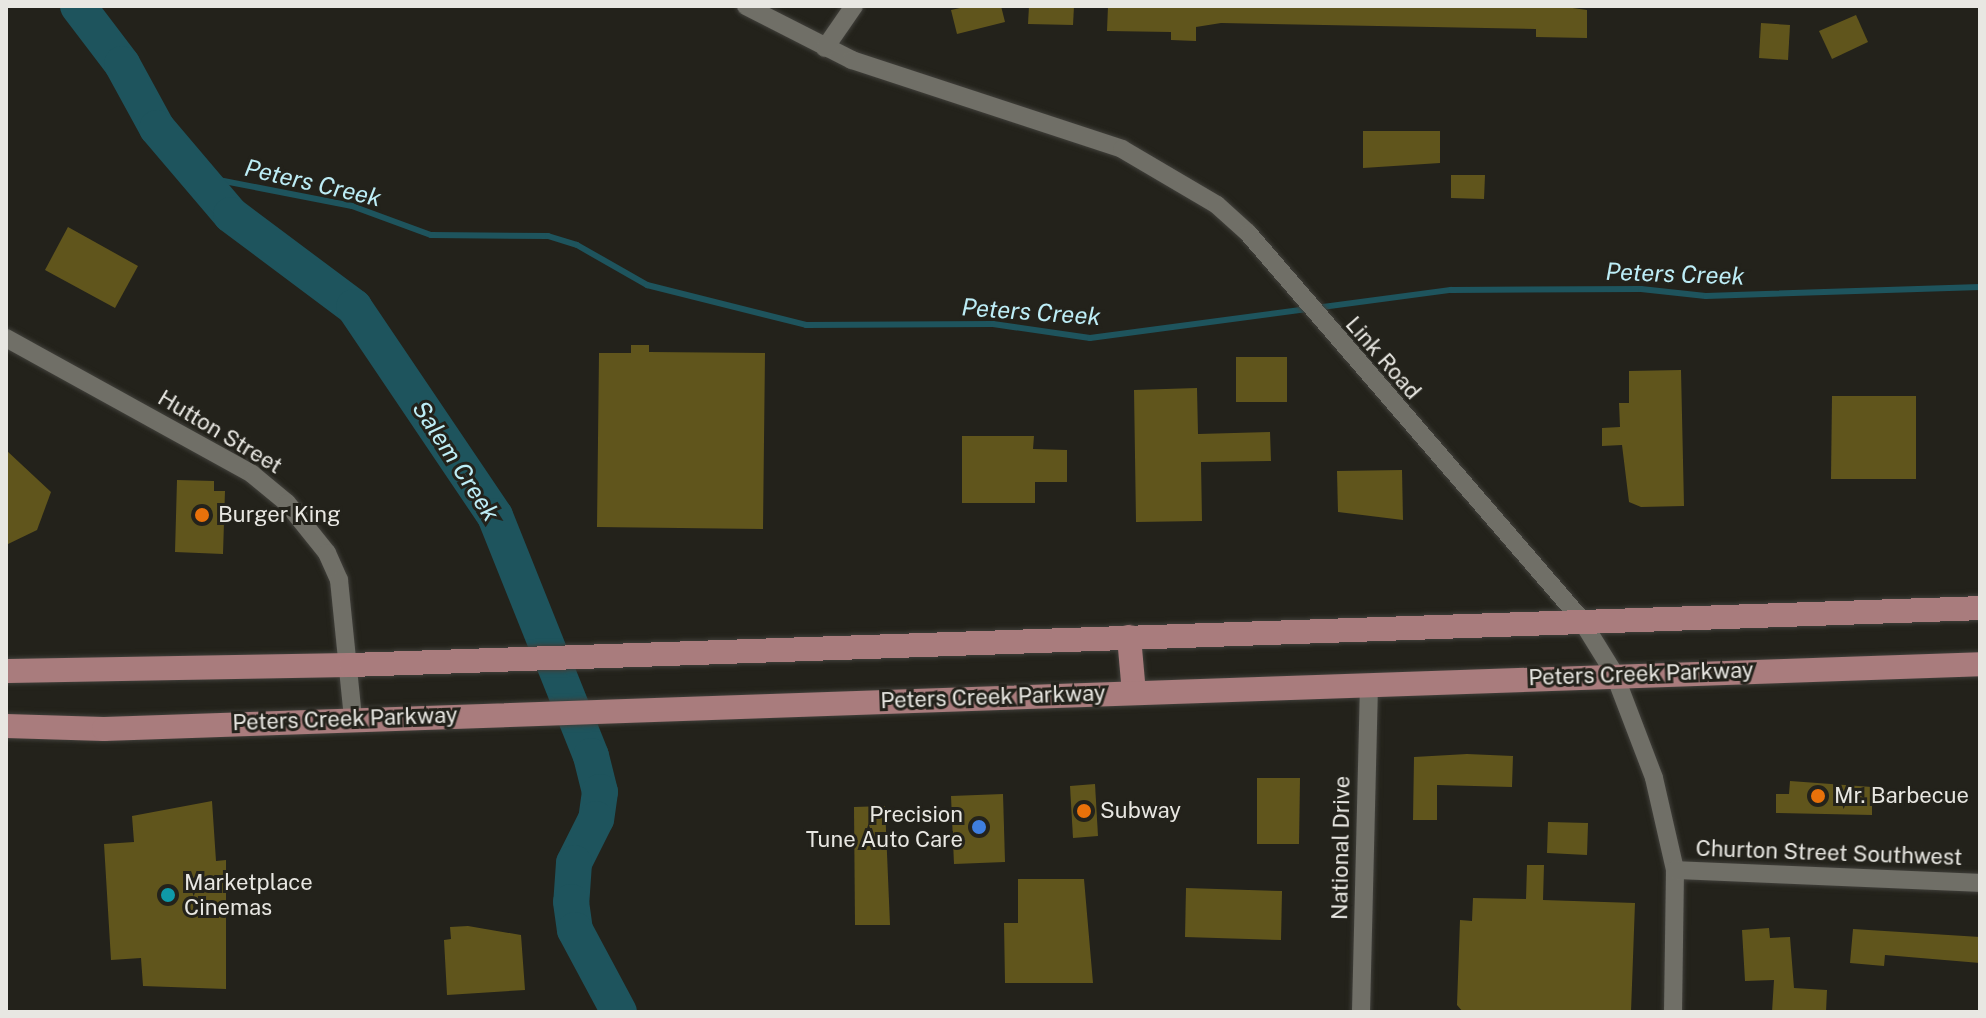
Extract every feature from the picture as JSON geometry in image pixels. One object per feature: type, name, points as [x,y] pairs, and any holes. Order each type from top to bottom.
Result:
[{"type":"main road","points":[[6,671],[615,657],[1580,618],[1980,608]]},
{"type":"main road","points":[[1129,637],[1134,693]]},
{"type":"main road","name":"Peters Creek Parkway","points":[[6,726],[104,729],[1369,685],[1614,673],[1980,664]]},
{"type":"street","name":"Link Road","points":[[746,6],[825,48],[1122,149],[1217,205],[1580,618],[1614,673],[1654,778],[1675,870],[1673,1012]]},
{"type":"street","points":[[825,48],[854,6]]},
{"type":"street","name":"Hutton Street","points":[[6,338],[252,474],[287,503],[327,553],[339,580],[351,665],[353,718]]},
{"type":"street","name":"National Drive","points":[[1361,1012],[1369,685]]},
{"type":"street","name":"Churton Street Southwest","points":[[1675,870],[1980,883]]},
{"type":"building","points":[[969,6],[1001,6],[1005,22],[957,34],[951,10]]},
{"type":"building","points":[[1029,6],[1074,6],[1073,25],[1028,24]]},
{"type":"building","points":[[1108,6],[1558,6],[1587,10],[1587,38],[1536,37],[1536,29],[1221,23],[1196,27],[1196,41],[1171,40],[1171,32],[1107,31]]},
{"type":"building","points":[[1856,15],[1868,42],[1832,59],[1819,31]]},
{"type":"building","points":[[1761,23],[1790,25],[1788,60],[1759,58]]},
{"type":"building","points":[[1363,131],[1440,131],[1440,163],[1363,168]]},
{"type":"building","points":[[1451,175],[1485,175],[1484,199],[1451,198]]},
{"type":"building","points":[[68,227],[138,266],[115,308],[45,270]]},
{"type":"building","points":[[631,345],[649,345],[649,352],[765,353],[763,529],[597,527],[599,353],[631,353]]},
{"type":"building","points":[[1236,357],[1287,357],[1287,402],[1236,402]]},
{"type":"building","points":[[1681,370],[1684,506],[1641,507],[1629,502],[1622,445],[1602,446],[1602,428],[1620,427],[1619,403],[1629,403],[1629,371]]},
{"type":"building","points":[[1197,388],[1198,434],[1270,432],[1271,461],[1201,462],[1202,521],[1136,522],[1134,390]]},
{"type":"building","points":[[1832,396],[1916,396],[1916,479],[1831,479]]},
{"type":"building","points":[[962,436],[1034,436],[1033,449],[1067,450],[1067,482],[1035,482],[1035,503],[962,503]]},
{"type":"building","points":[[6,450],[51,492],[37,530],[6,545]]},
{"type":"building","points":[[1402,470],[1403,520],[1338,512],[1337,471]]},
{"type":"building","points":[[177,480],[214,481],[214,491],[225,491],[223,554],[175,552]]},
{"type":"building","points":[[1467,754],[1513,756],[1512,787],[1437,785],[1437,820],[1413,820],[1414,757]]},
{"type":"building","points":[[1257,778],[1300,778],[1299,844],[1257,844]]},
{"type":"building","points":[[1790,781],[1872,787],[1872,815],[1776,813],[1776,794],[1789,794]]},
{"type":"building","points":[[1095,784],[1098,836],[1073,838],[1070,786]]},
{"type":"building","points":[[1003,794],[1005,862],[954,864],[951,796]]},
{"type":"building","name":"Marketplace Cinemas","points":[[212,801],[216,861],[226,860],[226,989],[143,986],[141,958],[111,960],[104,844],[134,842],[132,816]]},
{"type":"building","points":[[885,806],[890,925],[855,925],[854,807]]},
{"type":"building","points":[[1548,822],[1588,823],[1587,855],[1547,853]]},
{"type":"building","points":[[1527,865],[1544,865],[1543,900],[1635,903],[1631,1012],[1463,1012],[1457,1005],[1460,920],[1472,921],[1473,898],[1526,899]]},
{"type":"building","points":[[1018,879],[1084,879],[1093,983],[1005,983],[1004,923],[1018,923]]},
{"type":"building","points":[[1186,888],[1282,891],[1281,940],[1185,937]]},
{"type":"building","points":[[468,926],[521,935],[525,990],[447,995],[444,940],[451,939],[450,927]]},
{"type":"building","points":[[1769,928],[1770,938],[1790,937],[1794,988],[1827,990],[1826,1012],[1772,1012],[1774,980],[1745,981],[1742,930]]},
{"type":"building","points":[[1853,929],[1980,937],[1980,963],[1885,955],[1884,966],[1850,963]]},
{"type":"waterway","name":"Salem Creek","points":[[78,6],[122,64],[157,128],[231,215],[354,307],[495,516],[591,756],[600,792],[596,819],[574,863],[571,902],[575,930],[619,1012]]},
{"type":"waterway","name":"Peters Creek","points":[[198,176],[352,206],[431,235],[548,236],[577,245],[647,285],[806,325],[993,324],[1090,338],[1451,290],[1641,289],[1706,296],[1980,287]]},
{"type":"place","name":"Burger King","points":[[202,515]]},
{"type":"place","name":"Mr. Barbecue","points":[[1818,796]]},
{"type":"place","name":"Subway","points":[[1084,811]]},
{"type":"place","name":"Precision Tune Auto Care","points":[[979,827]]},
{"type":"place","name":"Marketplace Cinemas","points":[[168,895]]}]
